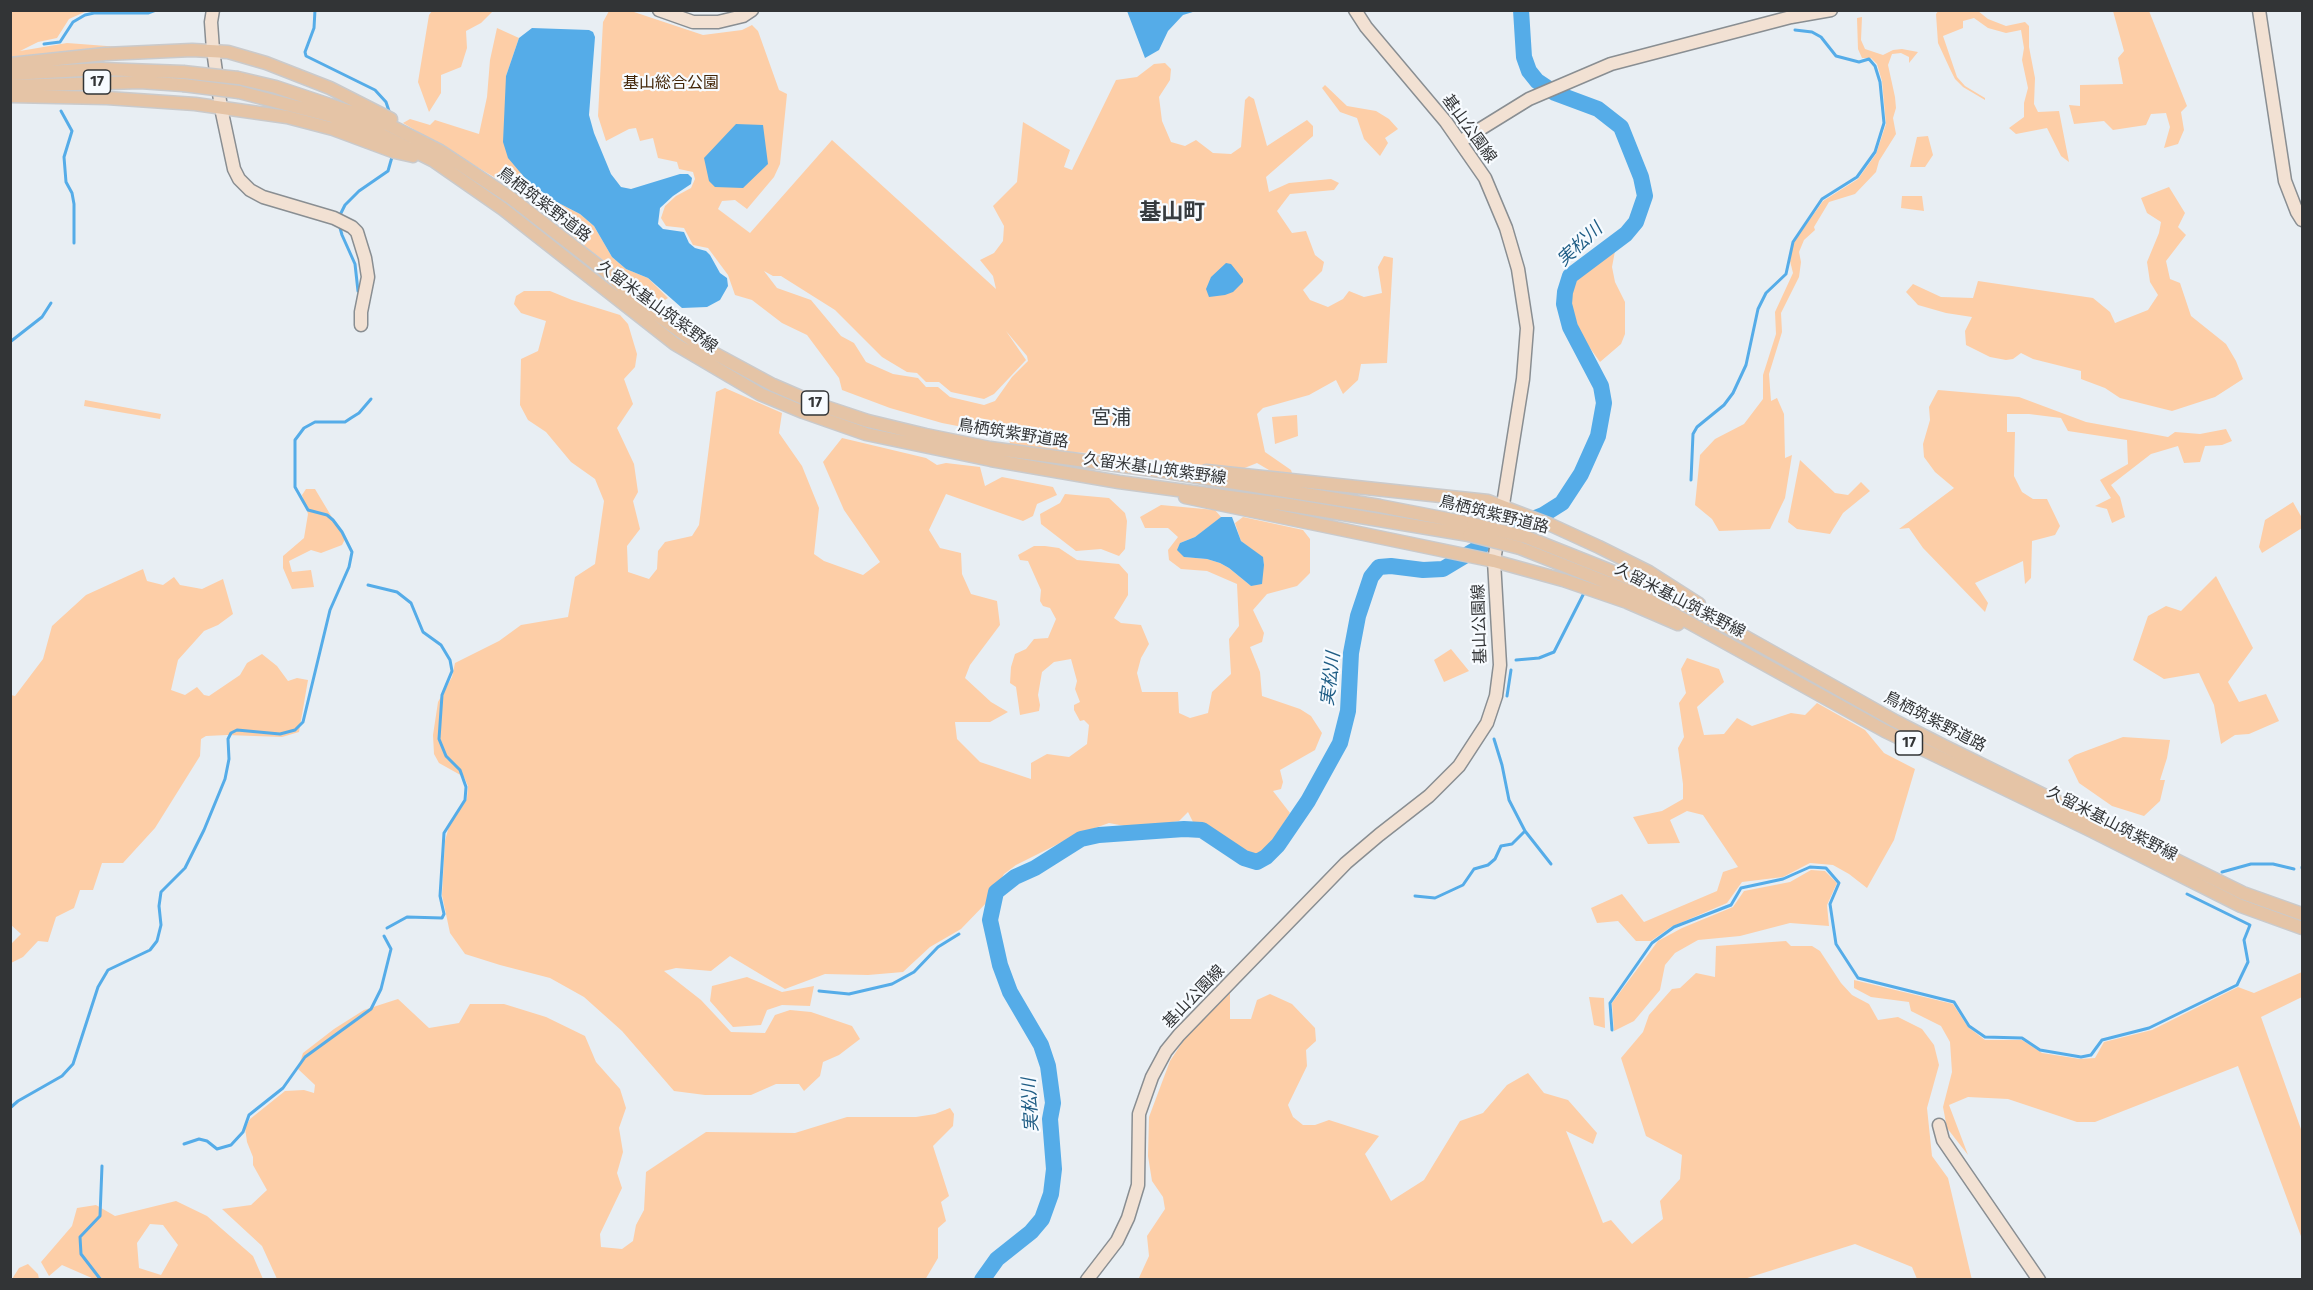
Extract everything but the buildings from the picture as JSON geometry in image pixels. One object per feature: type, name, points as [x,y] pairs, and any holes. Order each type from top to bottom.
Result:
[{"type":"main road","points":[[213,10],[211,22],[213,50],[221,108],[234,168],[239,179],[250,190],[263,197],[339,220],[357,232],[368,277],[361,312],[361,326]]},
{"type":"main road","points":[[659,10],[693,22],[718,22],[743,16],[752,10]]},
{"type":"main road","name":"基山公園線","points":[[1087,1280],[1116,1240],[1128,1218],[1138,1185],[1139,1114],[1152,1077],[1167,1051],[1179,1035],[1346,863],[1449,778],[1487,723],[1496,696],[1500,665],[1494,561],[1523,379],[1527,328],[1518,269],[1506,228],[1485,177],[1461,141],[1366,27],[1355,10]]},
{"type":"main road","points":[[1461,141],[1529,99],[1611,64],[1791,17],[1831,10]]},
{"type":"main road","points":[[2259,10],[2285,181],[2302,220]]},
{"type":"main road","points":[[10,64],[105,54],[213,50],[266,63],[330,88],[391,119],[437,156]]},
{"type":"main road","name":"鳥栖筑紫野道路","points":[[10,74],[101,69],[183,79],[238,78],[286,90],[387,124],[437,156],[511,198],[666,322],[734,366],[772,386],[868,421],[926,435],[1036,455],[1105,463],[1380,506],[1471,530]]},
{"type":"main road","name":"久留米基山筑紫野線","points":[[10,86],[183,79],[332,116],[437,156],[675,344],[760,394],[866,434],[991,460],[1119,482],[1471,530],[1523,543],[1641,596],[1885,731],[1950,764],[2090,830],[2241,906],[2302,928]]},
{"type":"main road","points":[[10,96],[107,98],[195,104],[287,117],[333,129],[395,152],[437,156]]},
{"type":"main road","points":[[1105,463],[1488,501],[1551,525],[1649,572],[1698,603],[1742,635]]},
{"type":"main road","points":[[1119,482],[1494,561],[1563,580],[1627,602],[1732,645]]},
{"type":"main road","name":"鳥栖筑紫野道路","points":[[1523,543],[1649,586],[1944,746],[2243,893],[2302,914]]},
{"type":"main road","points":[[1939,1125],[1942,1140],[2039,1280]]},
{"type":"green space","points":[[1939,10],[1978,11],[1988,19],[2006,26],[2025,22],[2029,26],[2029,47],[2035,78],[2034,104],[2038,112],[2059,111],[2069,162],[2061,156],[2047,128],[2016,134],[2009,128],[2024,117],[2024,103],[2028,88],[2022,60],[2024,48],[2021,30],[2006,33],[1988,28],[1974,18],[1963,21],[1963,28],[1943,36],[1957,77],[1965,86],[1985,100],[1963,87],[1955,79],[1938,43],[1936,14]]},
{"type":"green space","points":[[10,11],[87,11],[69,19],[57,38],[38,42],[20,51],[67,43],[133,48],[11,59]]},
{"type":"green space","points":[[432,11],[493,11],[481,23],[466,31],[467,48],[461,67],[441,75],[441,93],[429,112],[418,82],[429,15]]},
{"type":"green space","name":"基山総合公園","points":[[609,11],[631,11],[703,35],[742,30],[752,25],[758,31],[779,90],[787,94],[780,164],[774,177],[747,209],[735,200],[722,201],[718,209],[750,233],[832,140],[996,289],[993,276],[980,260],[994,253],[1003,241],[1004,226],[993,206],[1017,182],[1023,122],[1070,150],[1064,167],[1072,170],[1116,80],[1137,77],[1154,64],[1165,63],[1171,69],[1170,80],[1159,97],[1162,121],[1171,142],[1185,146],[1196,140],[1213,153],[1231,154],[1241,147],[1245,100],[1249,96],[1254,99],[1267,146],[1307,120],[1313,126],[1313,136],[1266,177],[1269,192],[1289,183],[1331,179],[1339,183],[1334,190],[1290,194],[1277,211],[1292,233],[1306,231],[1315,255],[1324,262],[1322,271],[1303,290],[1310,300],[1328,307],[1343,299],[1349,291],[1364,297],[1382,293],[1378,267],[1384,256],[1393,258],[1387,363],[1361,364],[1358,380],[1343,394],[1336,380],[1309,395],[1263,408],[1257,414],[1265,452],[1291,470],[1293,476],[1274,473],[1257,463],[1242,469],[1067,452],[1010,444],[1008,431],[999,434],[942,423],[890,408],[842,390],[839,378],[807,335],[782,323],[752,300],[735,295],[728,275],[708,248],[693,245],[684,228],[666,226],[661,218],[665,206],[676,196],[691,188],[695,179],[693,172],[679,169],[677,162],[658,158],[653,138],[640,141],[636,128],[629,129],[606,141],[598,116],[603,22]],"holes":[[[764,271],[773,276],[781,276],[835,310],[882,357],[907,372],[917,373],[926,382],[939,382],[951,392],[984,399],[994,394],[1026,360],[1006,331],[1027,356],[1028,361],[1012,377],[995,401],[984,405],[950,397],[938,387],[926,387],[918,378],[893,374],[866,362],[854,343],[841,336],[811,300],[777,288]]]},
{"type":"green space","points":[[2113,11],[2149,11],[2187,106],[2181,112],[2184,130],[2178,144],[2164,148],[2170,127],[2166,113],[2151,114],[2146,125],[2113,130],[2104,121],[2074,124],[2069,105],[2080,106],[2080,85],[2123,84],[2118,58],[2124,51]]},
{"type":"green space","points":[[1862,17],[1861,40],[1865,49],[1883,55],[1902,49],[1918,52],[1909,63],[1909,57],[1901,53],[1892,54],[1888,65],[1895,97],[1896,108],[1893,118],[1896,134],[1879,161],[1876,172],[1855,194],[1829,202],[1814,227],[1815,230],[1804,240],[1799,252],[1801,262],[1799,277],[1781,313],[1782,332],[1769,374],[1771,401],[1777,398],[1784,414],[1785,458],[1792,455],[1785,498],[1770,529],[1719,531],[1712,519],[1695,505],[1700,455],[1715,439],[1744,424],[1763,399],[1763,375],[1776,334],[1775,312],[1793,273],[1790,261],[1793,243],[1823,201],[1858,179],[1876,154],[1886,124],[1882,81],[1877,64],[1871,58],[1862,58],[1858,49],[1857,18]]},
{"type":"green space","points":[[497,28],[519,38],[506,76],[547,197],[580,214],[594,226],[612,257],[626,269],[648,278],[668,298],[660,303],[587,248],[526,196],[403,123],[410,119],[430,125],[435,120],[479,134]]},
{"type":"green space","points":[[1325,85],[1347,106],[1376,111],[1389,119],[1398,129],[1385,138],[1388,143],[1380,156],[1364,139],[1357,118],[1340,112],[1322,88]]},
{"type":"green space","points":[[1928,136],[1933,155],[1925,167],[1910,167],[1917,137]]},
{"type":"green space","points":[[2169,187],[2185,213],[2178,227],[2186,235],[2166,261],[2170,279],[2180,283],[2191,316],[2226,344],[2243,379],[2215,397],[2172,411],[2120,398],[2105,388],[2081,379],[2081,371],[2033,359],[2021,353],[2013,359],[2006,360],[1990,357],[1966,345],[1965,331],[1972,317],[1918,305],[1906,292],[1913,284],[1941,297],[1973,298],[1978,281],[2093,298],[2110,312],[2115,323],[2148,310],[2158,295],[2150,282],[2147,262],[2161,222],[2147,213],[2141,198]]},
{"type":"green space","points":[[1902,196],[1922,196],[1924,211],[1901,208]]},
{"type":"green space","points":[[1615,251],[1612,267],[1615,282],[1625,302],[1625,334],[1621,344],[1600,362],[1580,334],[1571,303],[1574,279]]},
{"type":"green space","points":[[524,291],[550,291],[620,315],[628,324],[637,354],[635,367],[624,379],[633,404],[617,428],[634,464],[638,492],[633,501],[640,529],[627,546],[628,572],[649,579],[657,569],[658,551],[665,542],[692,536],[699,525],[716,392],[725,388],[782,413],[779,433],[802,466],[819,508],[814,554],[824,561],[863,575],[880,562],[844,510],[823,462],[842,438],[926,458],[937,465],[946,463],[980,467],[985,486],[1002,477],[1053,487],[1057,495],[1037,504],[1033,516],[1023,521],[946,494],[929,530],[940,548],[961,553],[962,574],[971,594],[997,601],[1000,625],[970,665],[965,678],[991,702],[1008,712],[990,722],[955,722],[957,739],[980,762],[1031,779],[1031,763],[1047,754],[1069,757],[1087,744],[1089,725],[1084,720],[1080,721],[1074,710],[1074,705],[1080,702],[1075,689],[1077,681],[1071,659],[1054,662],[1042,672],[1038,695],[1039,711],[1020,715],[1016,687],[1010,683],[1015,654],[1026,649],[1034,639],[1048,638],[1056,619],[1050,608],[1043,606],[1040,601],[1041,590],[1028,561],[1020,560],[1018,555],[1034,546],[1045,546],[1059,548],[1077,560],[1119,564],[1128,574],[1128,595],[1114,618],[1121,623],[1141,625],[1149,644],[1141,658],[1137,673],[1142,692],[1178,692],[1179,713],[1190,718],[1208,713],[1212,692],[1231,674],[1229,639],[1239,626],[1237,584],[1207,571],[1181,569],[1169,560],[1168,550],[1178,537],[1168,528],[1145,528],[1140,517],[1161,505],[1215,510],[1221,517],[1218,520],[1195,537],[1180,543],[1184,557],[1207,559],[1220,563],[1251,586],[1264,565],[1263,558],[1241,541],[1235,523],[1243,517],[1303,530],[1310,539],[1310,573],[1297,586],[1267,594],[1253,610],[1264,633],[1262,642],[1250,647],[1260,672],[1262,696],[1300,709],[1311,716],[1322,733],[1315,750],[1280,770],[1283,782],[1281,789],[1273,791],[1290,813],[1268,848],[1271,859],[1254,868],[1239,863],[1199,834],[1188,812],[1179,821],[1135,828],[1109,823],[1078,834],[1016,865],[1004,874],[990,899],[961,929],[930,947],[903,972],[868,975],[825,974],[785,989],[730,956],[711,971],[676,968],[664,971],[701,1000],[731,1032],[765,1033],[775,1015],[790,1010],[811,1012],[852,1026],[860,1039],[839,1055],[823,1062],[820,1076],[804,1091],[799,1084],[776,1084],[751,1095],[705,1095],[674,1091],[622,1031],[584,997],[550,978],[465,954],[450,933],[442,895],[445,841],[449,826],[467,799],[468,786],[464,777],[439,763],[434,754],[433,735],[438,702],[452,677],[455,663],[499,641],[521,625],[568,617],[575,577],[595,564],[604,501],[595,479],[571,462],[546,432],[528,420],[520,405],[521,359],[538,351],[546,321],[521,313],[514,304],[516,296]]},
{"type":"green space","points":[[1938,390],[2019,397],[2086,422],[2168,437],[2175,432],[2200,434],[2226,429],[2232,441],[2222,445],[2205,446],[2200,462],[2184,463],[2178,446],[2151,454],[2111,485],[2120,497],[2125,517],[2112,523],[2107,509],[2095,506],[2111,498],[2100,480],[2128,464],[2127,440],[2068,431],[2061,418],[2007,414],[2007,432],[2015,432],[2014,476],[2022,492],[2033,499],[2047,499],[2060,526],[2055,535],[2032,541],[2031,578],[2025,584],[2023,561],[1975,583],[1988,603],[1985,612],[1923,548],[1909,528],[1899,529],[1954,488],[1935,472],[1924,457],[1923,444],[1930,420],[1929,407]]},
{"type":"green space","points":[[85,400],[161,414],[160,419],[84,406]]},
{"type":"green space","points":[[1297,415],[1298,436],[1275,444],[1272,417]]},
{"type":"green space","points":[[1800,460],[1835,493],[1848,495],[1861,482],[1870,491],[1843,513],[1830,534],[1797,529],[1788,522]]},
{"type":"green space","points":[[306,489],[315,489],[345,539],[342,545],[321,553],[311,550],[289,561],[292,572],[311,570],[314,587],[292,589],[283,568],[283,556],[304,538],[308,514],[302,495]]},
{"type":"green space","points":[[1065,494],[1109,498],[1125,513],[1127,521],[1125,549],[1119,556],[1101,549],[1076,551],[1041,524],[1040,514],[1060,503]]},
{"type":"green space","points":[[2293,502],[2302,518],[2302,528],[2262,553],[2259,547],[2265,520]]},
{"type":"green space","points":[[143,569],[147,581],[163,585],[174,577],[180,585],[202,589],[223,579],[233,614],[218,625],[204,631],[178,660],[171,690],[185,695],[197,687],[204,695],[209,696],[240,675],[247,663],[262,654],[277,666],[288,681],[297,678],[308,680],[299,732],[282,737],[227,735],[206,736],[201,739],[200,756],[155,828],[123,863],[102,863],[93,890],[80,890],[74,908],[56,917],[48,942],[38,941],[23,957],[11,963],[11,944],[21,934],[10,924],[11,695],[15,696],[43,659],[52,626],[86,595]]},
{"type":"green space","points":[[2216,576],[2253,648],[2228,682],[2239,702],[2266,694],[2279,721],[2249,734],[2235,735],[2221,744],[2214,705],[2199,673],[2164,679],[2133,660],[2148,616],[2166,606],[2181,611]]},
{"type":"green space","points":[[1451,649],[1469,671],[1444,682],[1434,660]]},
{"type":"green space","points":[[1687,658],[1719,669],[1724,682],[1697,707],[1704,735],[1724,734],[1737,718],[1752,726],[1791,713],[1805,715],[1817,703],[1865,730],[1884,753],[1915,769],[1894,840],[1867,888],[1833,865],[1810,863],[1783,877],[1742,882],[1727,903],[1671,927],[1651,941],[1636,941],[1618,921],[1597,923],[1591,908],[1622,894],[1644,922],[1717,891],[1723,872],[1738,867],[1703,815],[1687,811],[1670,820],[1680,843],[1648,844],[1633,817],[1662,811],[1683,799],[1678,748],[1684,737],[1679,703],[1686,693],[1681,669]]},
{"type":"green space","points":[[2123,737],[2170,740],[2160,780],[2165,780],[2160,801],[2144,816],[2112,806],[2079,783],[2068,760],[2075,755]]},
{"type":"green space","points":[[1811,870],[1825,871],[1837,883],[1827,905],[1829,926],[1790,923],[1740,936],[1698,940],[1675,953],[1665,965],[1660,990],[1634,1021],[1614,1031],[1612,1003],[1658,941],[1682,928],[1733,907],[1744,891],[1790,882]]},
{"type":"green space","points":[[1786,941],[1791,946],[1812,946],[1820,951],[1841,983],[1852,995],[1869,1004],[1878,1020],[1898,1017],[1922,1029],[1934,1045],[1939,1065],[1927,1108],[1932,1156],[1948,1178],[1972,1280],[1917,1279],[1912,1267],[1855,1244],[1741,1280],[1138,1280],[1149,1256],[1147,1236],[1165,1209],[1163,1197],[1152,1181],[1148,1156],[1149,1117],[1170,1061],[1188,1034],[1230,993],[1230,1019],[1251,1019],[1257,1000],[1270,994],[1292,1004],[1315,1028],[1316,1041],[1306,1050],[1307,1066],[1288,1105],[1293,1117],[1303,1125],[1315,1125],[1329,1120],[1379,1136],[1365,1154],[1391,1201],[1424,1180],[1460,1121],[1483,1113],[1507,1085],[1528,1073],[1544,1093],[1568,1100],[1597,1133],[1593,1144],[1566,1131],[1603,1223],[1611,1220],[1632,1244],[1663,1219],[1660,1201],[1680,1179],[1682,1155],[1646,1136],[1621,1058],[1643,1032],[1649,1015],[1672,989],[1680,988],[1696,973],[1715,977],[1716,946]]},
{"type":"green space","points":[[2302,972],[2302,997],[2261,1017],[2302,1132],[2302,1239],[2238,1066],[2095,1122],[2077,1122],[2008,1099],[1968,1097],[1949,1105],[1968,1155],[1947,1128],[1943,1107],[1952,1072],[1950,1042],[1941,1026],[1911,1011],[1909,1002],[1871,997],[1854,988],[1854,980],[1953,1004],[1968,1027],[1985,1040],[2022,1040],[2042,1053],[2080,1059],[2095,1058],[2104,1042],[2152,1030],[2238,987],[2254,993]]},
{"type":"green space","points":[[747,977],[782,992],[814,986],[810,1006],[782,1005],[767,1010],[761,1025],[733,1027],[710,1001],[712,986]]},
{"type":"green space","points":[[1589,997],[1604,998],[1605,1028],[1594,1025]]},
{"type":"green space","points":[[398,999],[429,1028],[459,1023],[470,1004],[504,1004],[546,1017],[585,1036],[596,1062],[620,1089],[626,1108],[619,1128],[623,1152],[617,1173],[622,1188],[600,1234],[601,1247],[622,1249],[633,1241],[636,1225],[644,1210],[646,1172],[706,1132],[795,1133],[847,1117],[916,1117],[935,1114],[950,1108],[954,1114],[953,1126],[933,1146],[949,1196],[941,1202],[946,1221],[938,1228],[938,1258],[925,1280],[277,1279],[262,1246],[222,1209],[251,1205],[267,1190],[253,1165],[245,1128],[250,1119],[285,1091],[304,1090],[314,1093],[315,1085],[298,1069],[303,1053],[364,1010]]},
{"type":"green space","points":[[176,1201],[207,1216],[253,1256],[263,1279],[94,1279],[62,1265],[49,1276],[41,1262],[72,1226],[77,1208],[96,1205],[115,1216]],"holes":[[[150,1224],[163,1225],[178,1245],[161,1275],[139,1268],[137,1243]]]},
{"type":"green space","points":[[28,1264],[38,1274],[39,1279],[12,1279],[19,1268]]},
{"type":"water","points":[[1127,11],[1196,11],[1183,15],[1168,31],[1159,50],[1145,58]]},
{"type":"water","points":[[532,28],[593,32],[595,37],[589,115],[611,174],[621,187],[631,189],[680,174],[688,174],[692,178],[691,184],[660,208],[658,224],[663,229],[684,232],[689,243],[710,255],[720,273],[727,278],[728,286],[720,300],[707,307],[682,308],[648,278],[626,269],[612,257],[594,226],[580,214],[547,197],[530,184],[508,158],[503,142],[506,76],[519,38]]},
{"type":"water","points":[[736,124],[763,125],[768,164],[743,188],[715,187],[709,181],[704,158]]},
{"type":"water","points":[[1226,263],[1231,264],[1243,282],[1233,292],[1209,297],[1206,289],[1211,277]]},
{"type":"water","points":[[1221,517],[1232,517],[1241,541],[1263,557],[1262,584],[1251,586],[1220,563],[1207,559],[1184,557],[1177,550],[1180,543],[1195,537]]},
{"type":"waterway","points":[[44,44],[60,42],[73,22],[85,15],[148,13],[156,10]]},
{"type":"waterway","points":[[315,10],[314,28],[305,52],[306,56],[375,90],[386,102],[389,111]]},
{"type":"waterway","name":"実松川","points":[[982,1280],[997,1259],[1031,1232],[1042,1219],[1051,1194],[1054,1169],[1050,1119],[1053,1103],[1048,1066],[1041,1045],[1010,992],[1000,965],[990,920],[996,892],[1015,877],[1035,868],[1081,839],[1099,835],[1184,829],[1202,830],[1244,858],[1257,862],[1266,857],[1278,845],[1308,801],[1340,743],[1348,711],[1351,653],[1358,616],[1371,577],[1379,567],[1443,569],[1513,527],[1543,515],[1562,503],[1581,474],[1598,436],[1604,403],[1601,386],[1570,327],[1564,304],[1565,292],[1570,276],[1626,234],[1636,222],[1645,196],[1641,177],[1621,127],[1598,109],[1555,93],[1537,81],[1529,71],[1524,57],[1521,10]]},
{"type":"waterway","points":[[1691,480],[1693,434],[1697,427],[1724,405],[1733,393],[1746,365],[1758,309],[1766,293],[1786,274],[1793,242],[1822,199],[1857,177],[1875,152],[1884,123],[1880,82],[1875,66],[1869,59],[1859,62],[1836,56],[1821,37],[1812,32],[1795,30]]},
{"type":"waterway","points":[[61,111],[72,131],[64,157],[66,182],[72,193],[74,204],[74,243]]},
{"type":"waterway","points":[[339,217],[345,205],[359,191],[388,171],[392,157]]},
{"type":"waterway","points":[[339,224],[355,264],[358,291]]},
{"type":"waterway","points":[[10,342],[42,317],[51,303]]},
{"type":"waterway","points":[[10,1108],[62,1076],[73,1064],[98,987],[108,970],[150,950],[157,941],[161,925],[159,906],[161,892],[185,868],[204,830],[225,779],[229,759],[228,739],[231,733],[237,730],[280,734],[295,730],[303,722],[330,610],[349,567],[352,552],[333,520],[327,515],[308,510],[295,487],[295,440],[304,428],[315,422],[345,422],[359,413],[371,399]]},
{"type":"waterway","points":[[368,585],[397,592],[411,603],[423,632],[441,645],[450,660],[452,671],[442,695],[439,739],[446,756],[460,770],[466,787],[465,800],[444,833],[440,896],[444,914],[442,918],[407,917],[387,928]]},
{"type":"waterway","points":[[1516,660],[1539,658],[1554,652],[1584,593]]},
{"type":"waterway","points":[[1507,696],[1511,670]]},
{"type":"waterway","points":[[1494,739],[1509,800],[1525,831],[1551,864]]},
{"type":"waterway","points":[[1415,896],[1435,898],[1463,885],[1474,869],[1488,865],[1495,859],[1501,846],[1512,844],[1525,831]]},
{"type":"waterway","points":[[2222,872],[2251,864],[2273,864],[2294,869]]},
{"type":"waterway","points":[[1612,1030],[1610,1003],[1652,943],[1674,927],[1731,905],[1741,888],[1783,879],[1810,867],[1826,868],[1839,883],[1830,904],[1836,944],[1858,978],[1954,1002],[1969,1026],[1985,1037],[2022,1038],[2040,1050],[2081,1057],[2091,1055],[2102,1040],[2149,1028],[2237,985],[2248,962],[2244,940],[2250,925],[2187,894]]},
{"type":"waterway","points":[[819,991],[849,994],[892,984],[914,972],[938,947],[959,934]]},
{"type":"waterway","points":[[184,1144],[199,1139],[207,1141],[217,1149],[231,1145],[243,1132],[249,1115],[283,1088],[305,1057],[371,1009],[381,989],[391,949],[384,936]]},
{"type":"waterway","points":[[101,1280],[81,1254],[80,1237],[100,1216],[102,1166]]},
{"type":"district","name":"基山町","points":[[1172,213]]},
{"type":"district","name":"宮浦","points":[[1111,418]]}]
